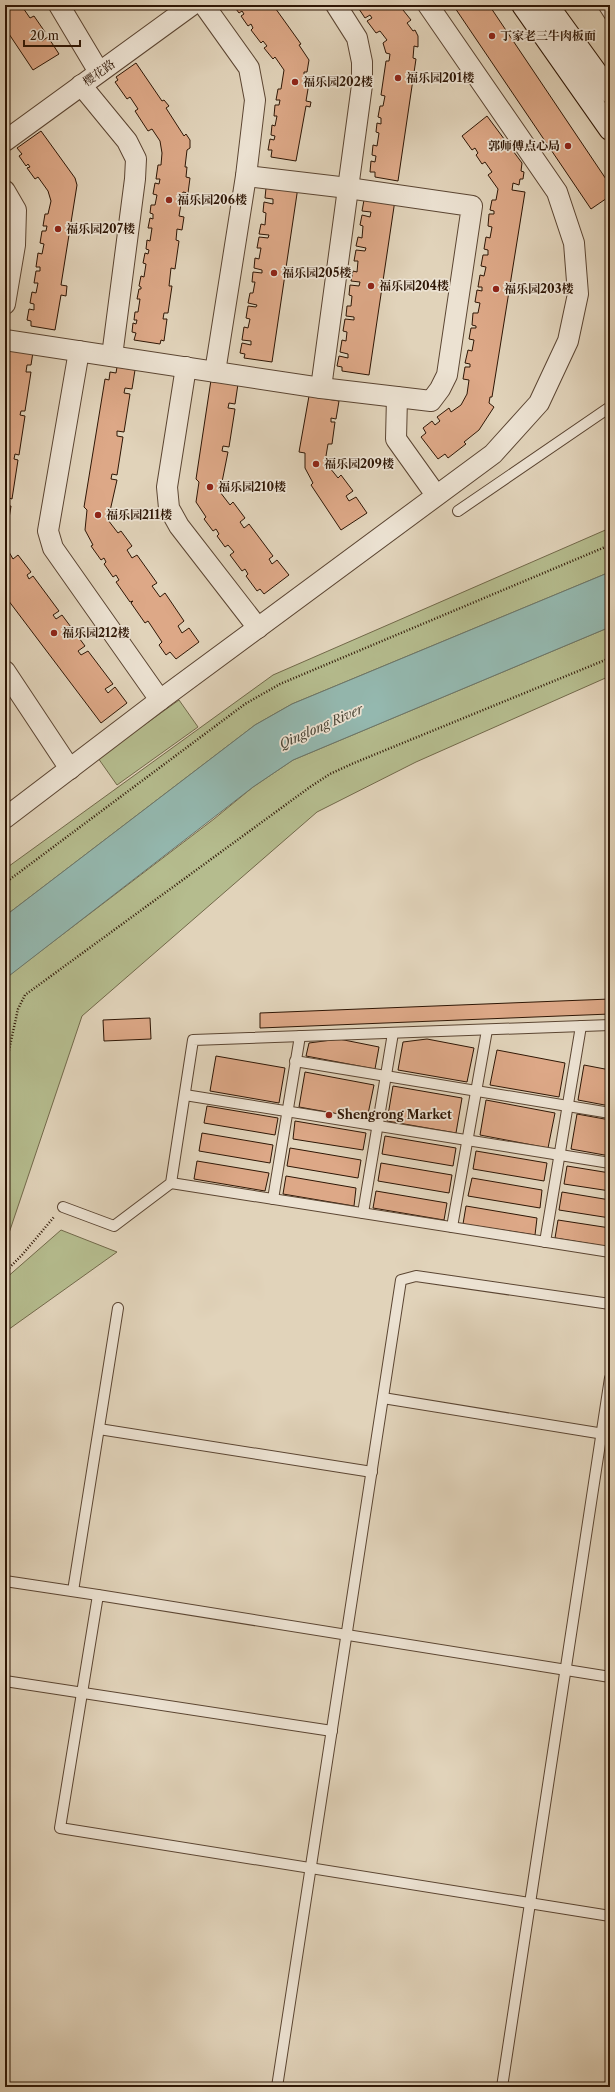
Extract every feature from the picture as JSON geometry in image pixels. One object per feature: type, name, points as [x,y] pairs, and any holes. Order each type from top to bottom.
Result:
[{"type":"main road","points":[[524,5],[610,129]]},
{"type":"main road","points":[[547,5],[610,92]]},
{"type":"street","points":[[59,5],[99,72]]},
{"type":"street","name":"樱花路","points":[[5,141],[192,5]]},
{"type":"street","points":[[204,5],[249,68],[253,82],[255,100],[246,176],[215,372]]},
{"type":"street","points":[[321,388],[362,85],[362,62],[357,38],[336,5]]},
{"type":"street","points":[[5,818],[160,700],[493,454],[539,403],[568,341],[578,294],[574,243],[557,192],[428,5]]},
{"type":"street","points":[[81,85],[127,141],[136,159],[135,179],[112,356]]},
{"type":"street","points":[[5,340],[321,388],[431,401],[447,375],[472,206],[348,188],[246,176]]},
{"type":"street","points":[[5,191],[16,210],[15,245],[5,304]]},
{"type":"street","points":[[79,351],[49,515],[48,531],[53,548],[160,700]]},
{"type":"street","points":[[186,367],[166,487],[168,508],[179,526],[258,628]]},
{"type":"street","points":[[398,397],[396,440],[436,495]]},
{"type":"street","points":[[5,671],[70,769]]},
{"type":"lane","points":[[602,5],[610,16]]},
{"type":"lane","points":[[458,511],[610,407]]},
{"type":"lane","points":[[63,1207],[114,1226],[171,1183],[193,1040],[610,1025]]},
{"type":"lane","points":[[545,1242],[582,1026]]},
{"type":"lane","points":[[452,1227],[487,1030]]},
{"type":"lane","points":[[363,1213],[393,1033]]},
{"type":"lane","points":[[273,1199],[300,1036]]},
{"type":"lane","points":[[295,1061],[610,1114]]},
{"type":"lane","points":[[185,1095],[610,1163]]},
{"type":"lane","points":[[171,1183],[610,1252]]},
{"type":"lane","points":[[277,2087],[401,1280],[416,1276],[610,1304]]},
{"type":"lane","points":[[74,1591],[118,1308]]},
{"type":"lane","points":[[502,2087],[565,1670],[606,1434],[610,1378]]},
{"type":"lane","points":[[383,1398],[606,1434]]},
{"type":"lane","points":[[99,1429],[372,1472]]},
{"type":"lane","points":[[5,1580],[610,1677]]},
{"type":"lane","points":[[98,1595],[60,1828],[610,1916]]},
{"type":"lane","points":[[5,1681],[332,1731]]},
{"type":"path","points":[[5,884],[245,704],[280,684],[610,545]]},
{"type":"path","points":[[5,1068],[18,1009],[25,995],[310,786],[330,774],[354,763],[610,658]]},
{"type":"path","points":[[5,1272],[22,1255],[63,1207]]},
{"type":"green space","points":[[610,528],[610,572],[292,704],[255,725],[5,916],[5,869],[273,675]]},
{"type":"green space","points":[[610,627],[610,676],[416,762],[317,812],[82,1016],[5,1245],[5,979],[214,819],[253,787],[293,760]]},
{"type":"green space","points":[[179,700],[198,727],[117,785],[98,758]]},
{"type":"green space","points":[[61,1230],[117,1252],[5,1332],[5,1279]]},
{"type":"water","name":"Qinglong River","points":[[610,572],[610,627],[293,760],[253,787],[5,979],[5,916],[255,725],[292,704]]},
{"type":"building","points":[[5,5],[21,5],[30,18],[34,16],[45,32],[39,37],[42,41],[48,37],[59,54],[33,70],[5,28]]},
{"type":"building","name":"福乐园202楼","points":[[233,5],[273,5],[301,44],[299,45],[309,60],[307,72],[304,72],[304,76],[306,76],[309,83],[306,101],[311,102],[310,107],[306,106],[296,161],[271,157],[272,150],[268,150],[270,139],[274,140],[275,136],[271,135],[272,125],[275,126],[277,116],[274,116],[275,105],[279,105],[280,100],[276,100],[278,89],[281,89],[284,70],[275,57],[273,59],[264,48],[267,46],[263,41],[261,43],[251,30],[253,28],[251,24],[248,26],[241,16],[244,14],[242,11],[239,13]]},
{"type":"building","name":"福乐园201楼","points":[[399,5],[411,20],[407,23],[413,31],[415,30],[418,36],[418,47],[414,46],[413,58],[416,59],[398,181],[375,177],[375,172],[370,172],[371,161],[375,162],[376,156],[372,155],[373,145],[377,146],[379,133],[376,132],[377,123],[381,124],[381,118],[378,117],[380,106],[383,106],[385,96],[381,95],[386,61],[389,61],[390,54],[386,53],[383,43],[387,40],[380,31],[376,33],[367,21],[372,18],[370,15],[365,18],[357,6]]},
{"type":"building","points":[[453,5],[489,5],[610,185],[610,196],[591,209]]},
{"type":"building","name":"福乐园206楼","points":[[136,63],[162,101],[164,100],[169,106],[166,108],[184,136],[186,134],[190,140],[190,148],[187,150],[185,167],[187,167],[186,177],[190,178],[188,193],[183,192],[179,216],[184,217],[182,230],[177,229],[176,240],[179,241],[175,269],[171,268],[169,286],[172,286],[168,313],[164,313],[163,319],[167,319],[164,341],[161,340],[160,344],[134,340],[136,333],[132,332],[133,323],[136,324],[137,320],[134,320],[135,312],[138,312],[140,299],[137,299],[139,289],[141,289],[139,286],[141,276],[144,277],[146,264],[143,263],[145,253],[148,254],[149,250],[146,249],[147,240],[150,241],[152,228],[148,228],[150,218],[153,219],[153,214],[150,213],[151,205],[155,205],[157,195],[153,194],[155,183],[159,184],[160,179],[156,179],[158,165],[161,165],[162,153],[160,141],[152,129],[148,131],[135,111],[138,109],[130,97],[127,99],[115,82],[118,80],[116,77]]},
{"type":"building","name":"福乐园203楼","points":[[487,116],[522,163],[521,171],[524,172],[523,179],[520,179],[519,185],[513,183],[512,190],[525,192],[492,397],[490,397],[489,403],[494,407],[479,430],[464,442],[466,444],[448,458],[445,454],[438,459],[421,437],[426,433],[423,428],[432,421],[435,425],[440,421],[437,417],[449,408],[451,412],[461,405],[467,394],[469,380],[463,379],[465,367],[470,367],[470,364],[465,363],[468,350],[472,351],[474,340],[469,339],[471,328],[476,328],[476,326],[472,325],[473,313],[478,313],[480,303],[475,302],[477,290],[482,291],[482,287],[478,287],[480,275],[484,276],[486,267],[481,266],[483,255],[488,255],[488,250],[484,249],[486,237],[490,238],[492,227],[488,226],[489,214],[494,214],[494,211],[490,210],[492,200],[496,200],[498,189],[488,175],[492,172],[485,162],[482,164],[476,155],[478,153],[475,148],[472,150],[462,136]]},
{"type":"building","name":"福乐园207楼","points":[[41,131],[75,178],[77,185],[61,285],[67,286],[66,296],[61,295],[55,330],[31,326],[31,321],[27,320],[29,309],[34,310],[34,304],[30,303],[32,292],[36,293],[38,283],[34,283],[36,271],[40,271],[40,267],[36,267],[38,253],[42,254],[44,244],[40,243],[42,231],[46,231],[47,226],[43,226],[45,214],[48,214],[51,201],[48,191],[38,177],[35,179],[27,168],[30,167],[28,164],[26,166],[19,156],[22,154],[17,148]]},
{"type":"building","name":"福乐园205楼","points":[[298,187],[272,362],[244,358],[245,354],[240,353],[242,343],[251,345],[251,341],[242,340],[244,327],[248,328],[250,319],[246,318],[248,306],[256,307],[257,305],[248,303],[250,293],[253,293],[255,282],[252,282],[253,272],[262,273],[262,270],[254,268],[255,258],[259,259],[261,248],[257,248],[259,237],[268,238],[269,235],[259,234],[261,224],[265,225],[266,213],[263,212],[264,202],[273,204],[273,199],[265,198],[266,188]]},
{"type":"building","name":"福乐园204楼","points":[[368,196],[395,200],[369,375],[342,371],[342,367],[337,366],[339,356],[348,358],[348,354],[340,352],[342,340],[346,341],[347,332],[343,331],[345,319],[354,320],[354,317],[346,316],[347,306],[351,306],[352,296],[349,295],[350,285],[359,286],[360,282],[351,281],[353,271],[357,272],[358,261],[354,261],[356,250],[365,251],[366,248],[356,246],[358,237],[362,238],[363,226],[360,225],[362,215],[370,217],[371,212],[362,211],[364,200],[367,201]]},
{"type":"building","points":[[5,348],[33,352],[31,365],[27,365],[26,372],[31,372],[25,411],[21,411],[20,415],[25,416],[19,455],[15,454],[14,459],[18,460],[12,499],[9,498],[8,506],[11,506],[8,525],[6,525],[5,530]]},
{"type":"building","name":"福乐园211楼","points":[[117,367],[135,370],[132,389],[125,388],[124,393],[130,394],[124,432],[117,431],[117,436],[123,437],[117,475],[112,474],[111,479],[117,480],[108,520],[118,533],[121,531],[132,546],[127,550],[132,558],[137,555],[157,583],[152,586],[160,597],[165,593],[184,621],[178,626],[182,633],[189,628],[199,642],[176,659],[170,652],[166,655],[159,645],[162,642],[148,621],[145,623],[131,603],[133,601],[130,602],[116,582],[119,580],[116,575],[113,577],[104,564],[106,562],[104,558],[101,560],[91,546],[93,545],[85,530],[87,510],[84,507],[105,379],[109,380],[110,372],[116,373]]},
{"type":"building","name":"福乐园210楼","points":[[211,380],[238,384],[235,404],[229,403],[228,408],[235,409],[229,447],[223,446],[222,451],[228,452],[220,492],[230,505],[233,502],[245,518],[240,522],[244,528],[249,524],[273,556],[269,559],[272,564],[277,560],[289,575],[264,594],[260,589],[257,591],[246,576],[248,574],[245,569],[242,571],[230,555],[234,552],[228,545],[225,547],[217,536],[219,534],[216,529],[213,531],[204,519],[206,517],[196,502],[199,482],[196,479]]},
{"type":"building","name":"福乐园209楼","points":[[309,396],[339,401],[336,419],[331,418],[331,422],[335,422],[332,444],[328,444],[326,456],[330,468],[338,478],[341,475],[353,491],[346,496],[349,501],[356,497],[367,513],[341,530],[311,485],[313,483],[305,468],[305,453],[299,452]]},
{"type":"building","name":"福乐园212楼","points":[[5,545],[13,559],[18,555],[31,572],[27,575],[29,579],[33,576],[59,611],[53,615],[56,619],[62,615],[85,646],[78,651],[81,655],[88,651],[113,684],[105,689],[108,693],[115,687],[127,703],[101,723],[5,596]]},
{"type":"building","points":[[610,999],[610,1014],[260,1028],[260,1013]]},
{"type":"building","points":[[150,1018],[151,1039],[104,1041],[103,1020]]},
{"type":"building","points":[[339,1039],[379,1047],[375,1069],[306,1056],[309,1043]]},
{"type":"building","points":[[427,1039],[474,1048],[467,1082],[398,1070],[403,1042]]},
{"type":"building","points":[[497,1050],[565,1063],[559,1097],[490,1085]]},
{"type":"building","points":[[216,1056],[285,1068],[279,1103],[210,1091]]},
{"type":"building","points":[[584,1065],[610,1070],[610,1106],[578,1100]]},
{"type":"building","points":[[305,1072],[374,1085],[367,1119],[299,1107]]},
{"type":"building","points":[[393,1086],[462,1098],[456,1133],[387,1121]]},
{"type":"building","points":[[486,1100],[555,1113],[548,1148],[480,1135]]},
{"type":"building","points":[[207,1106],[278,1118],[275,1135],[204,1123]]},
{"type":"building","points":[[577,1114],[610,1120],[610,1156],[571,1149]]},
{"type":"building","points":[[295,1121],[366,1133],[363,1150],[293,1139]]},
{"type":"building","points":[[202,1133],[273,1145],[270,1163],[199,1151]]},
{"type":"building","points":[[385,1136],[456,1148],[453,1166],[382,1154]]},
{"type":"building","points":[[290,1148],[361,1160],[358,1178],[287,1166]]},
{"type":"building","points":[[476,1151],[547,1163],[544,1181],[473,1169]]},
{"type":"building","points":[[197,1161],[269,1173],[265,1191],[194,1179]]},
{"type":"building","points":[[381,1163],[452,1175],[449,1193],[378,1181]]},
{"type":"building","points":[[567,1166],[610,1173],[610,1191],[564,1184]]},
{"type":"building","points":[[286,1176],[356,1188],[354,1206],[283,1194]]},
{"type":"building","points":[[472,1178],[542,1190],[540,1208],[468,1196]]},
{"type":"building","points":[[376,1191],[447,1203],[444,1220],[373,1208]]},
{"type":"building","points":[[562,1192],[610,1200],[610,1218],[559,1210]]},
{"type":"building","points":[[466,1206],[537,1218],[535,1235],[463,1224]]},
{"type":"building","points":[[558,1220],[610,1228],[610,1247],[555,1238]]},
{"type":"place","name":"丁家老三牛肉板面","points":[[492,36]]},
{"type":"place","name":"福乐园201楼","points":[[398,78]]},
{"type":"place","name":"福乐园202楼","points":[[295,82]]},
{"type":"place","name":"郭师傅点心局","points":[[568,146]]},
{"type":"place","name":"福乐园206楼","points":[[169,200]]},
{"type":"place","name":"福乐园207楼","points":[[58,229]]},
{"type":"place","name":"福乐园205楼","points":[[274,273]]},
{"type":"place","name":"福乐园204楼","points":[[371,286]]},
{"type":"place","name":"福乐园203楼","points":[[496,289]]},
{"type":"place","name":"福乐园209楼","points":[[316,464]]},
{"type":"place","name":"福乐园210楼","points":[[210,487]]},
{"type":"place","name":"福乐园211楼","points":[[98,515]]},
{"type":"place","name":"福乐园212楼","points":[[54,633]]},
{"type":"place","name":"Shengrong Market","points":[[329,1115]]}]
